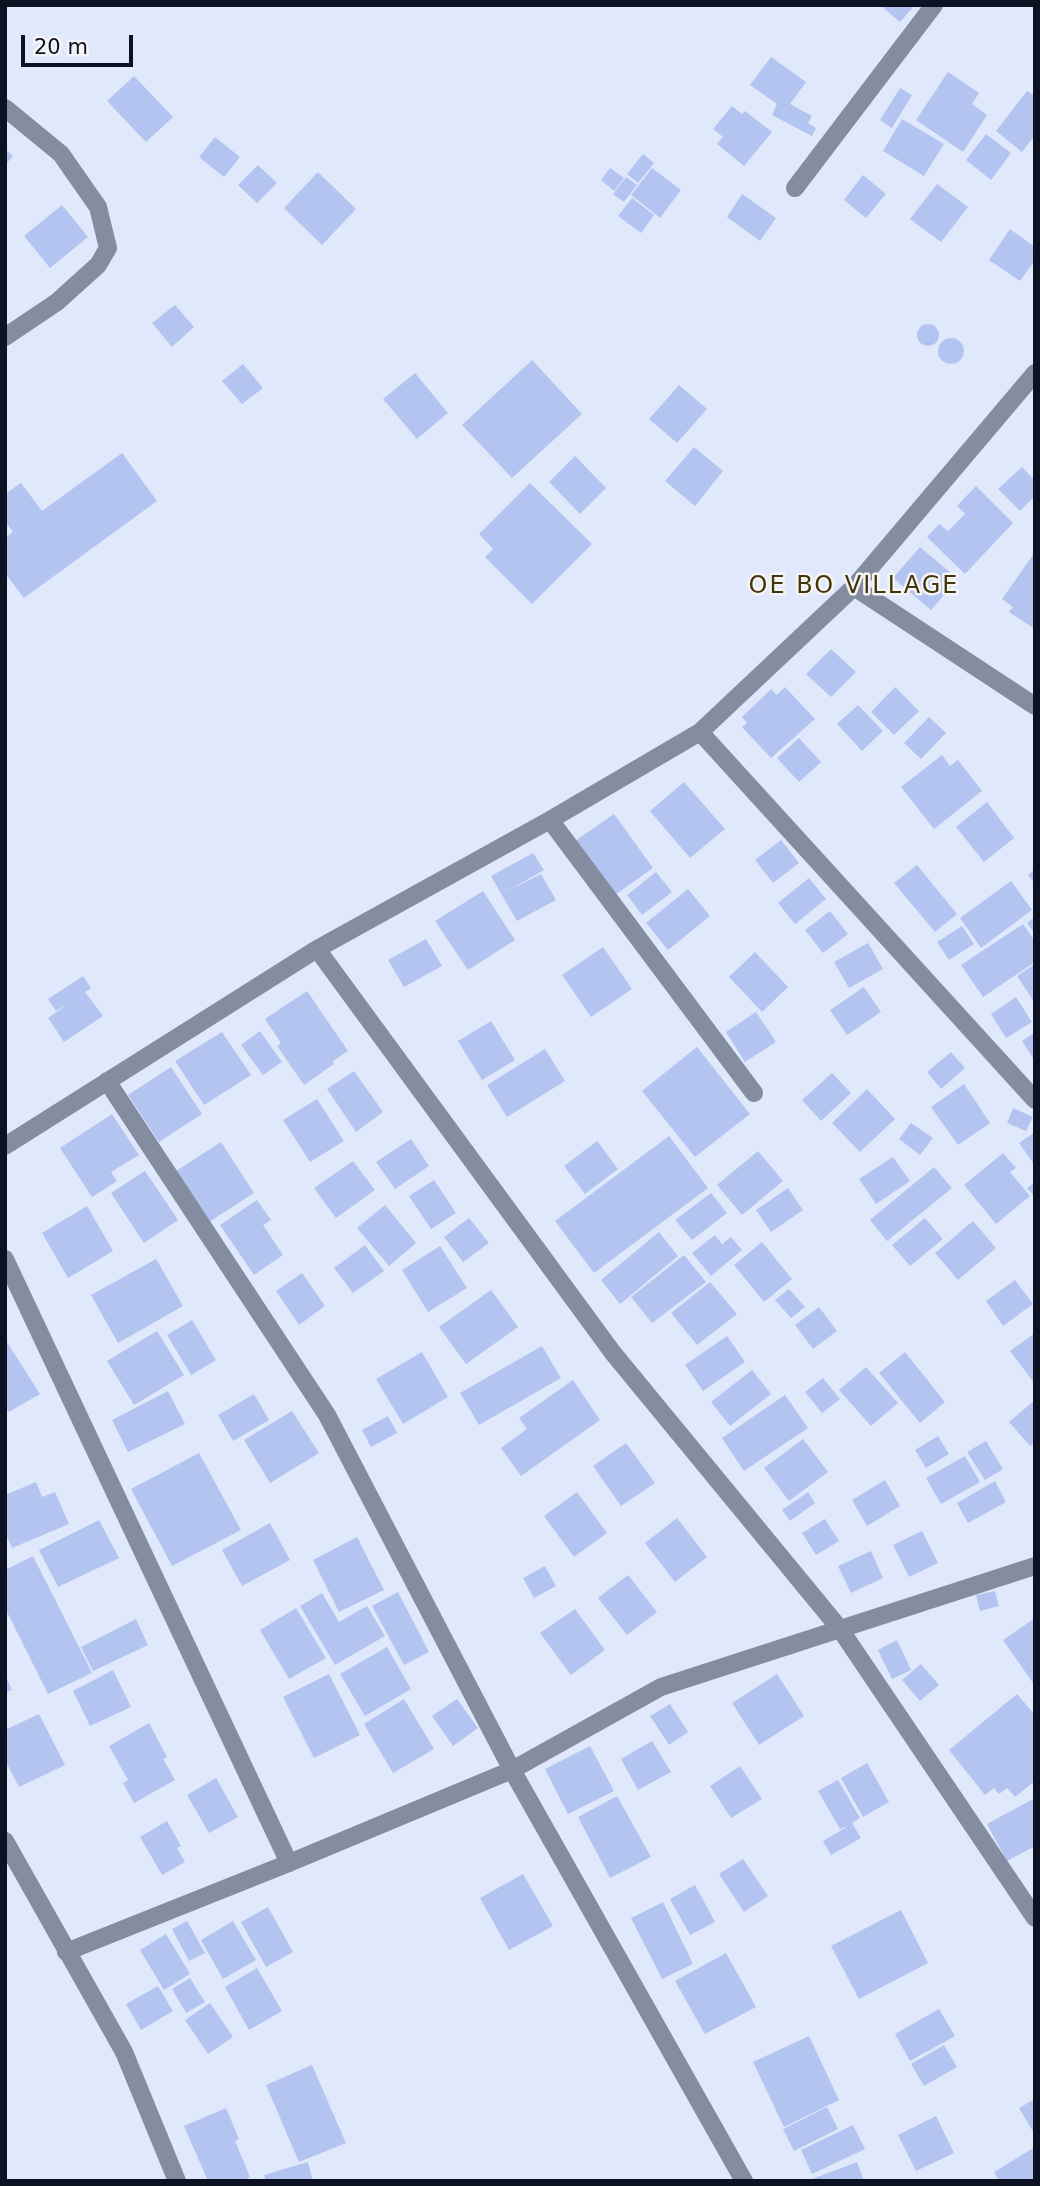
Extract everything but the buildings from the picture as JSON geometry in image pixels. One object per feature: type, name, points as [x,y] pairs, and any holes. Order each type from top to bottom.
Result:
[{"type":"street","points":[[795,188],[933,5]]},
{"type":"street","points":[[5,108],[61,154],[97,206],[108,248],[103,258],[57,302],[5,337]]},
{"type":"street","points":[[5,1146],[317,949],[550,820],[700,732],[854,587],[1035,373]]},
{"type":"street","points":[[854,587],[1035,706]]},
{"type":"street","points":[[700,732],[1035,1100]]},
{"type":"street","points":[[550,820],[754,1093]]},
{"type":"street","points":[[317,949],[612,1353],[840,1629],[1035,1918]]},
{"type":"street","points":[[107,1082],[327,1415],[512,1770],[744,2181]]},
{"type":"street","points":[[5,1259],[289,1863]]},
{"type":"street","points":[[66,1952],[512,1770],[661,1687],[1035,1566]]},
{"type":"street","points":[[5,1841],[124,2052],[177,2181]]},
{"type":"district","name":"OE BO VILLAGE","points":[[854,587]]}]
